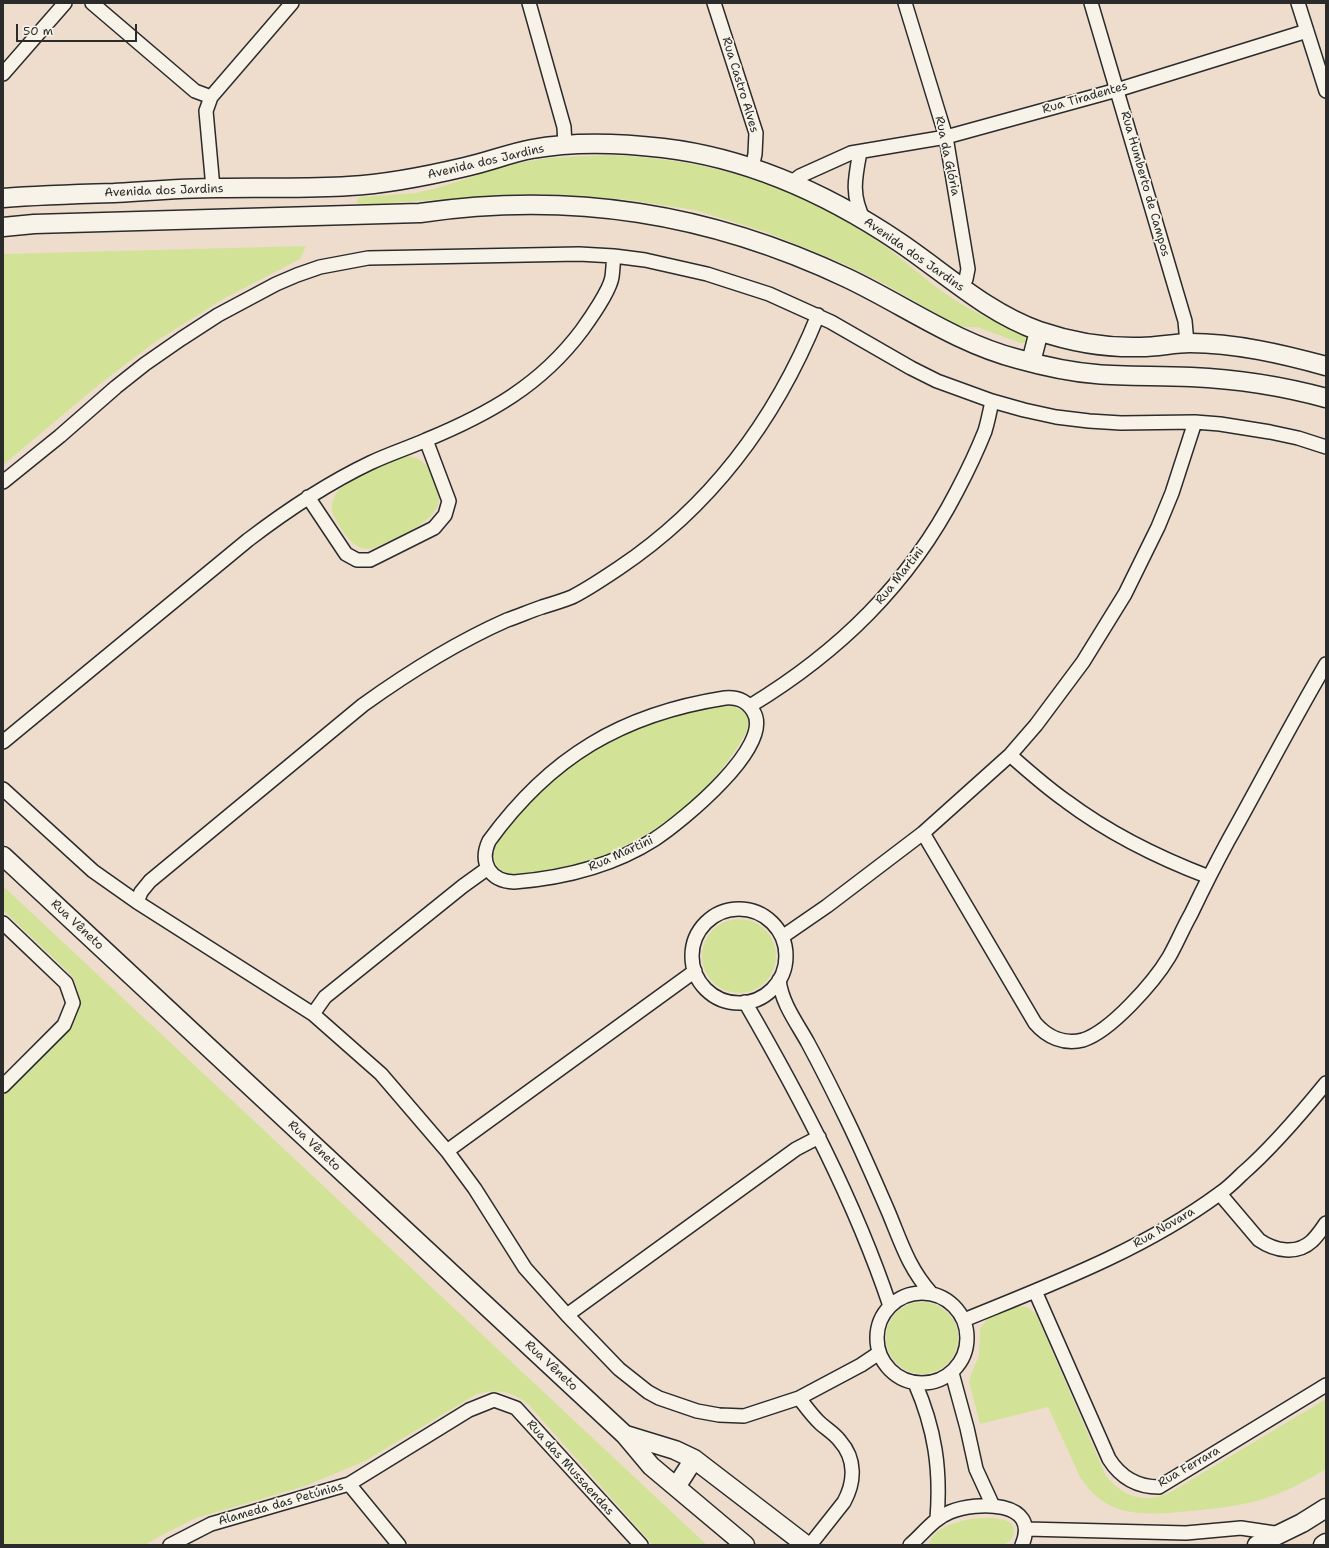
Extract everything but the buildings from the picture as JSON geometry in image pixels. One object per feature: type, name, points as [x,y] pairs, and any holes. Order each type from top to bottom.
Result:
[{"type":"street","points":[[3,74],[65,3]]},
{"type":"street","points":[[92,3],[195,91],[211,97]]},
{"type":"street","points":[[213,188],[206,111],[211,97],[292,3]]},
{"type":"street","points":[[529,3],[564,128],[564,145]]},
{"type":"street","name":"Rua Castro Alves","points":[[714,3],[756,134],[755,154],[752,168]]},
{"type":"street","name":"Rua da Glória","points":[[905,3],[946,137],[968,269],[966,278],[961,287]]},
{"type":"street","name":"Rua Humberto de Campos","points":[[1091,3],[1185,321],[1188,343]]},
{"type":"street","points":[[1298,3],[1326,91]]},
{"type":"street","name":"Rua Tiradentes","points":[[791,183],[800,176],[851,154],[946,137],[1117,90],[1307,31]]},
{"type":"street","name":"Avenida dos Jardins","points":[[3,198],[213,188],[348,186],[392,182],[430,175],[470,166],[531,149],[564,145],[618,144],[666,148],[698,154],[752,168],[791,183],[828,200],[897,240],[981,301],[1002,314],[1039,331],[1078,341],[1117,347],[1164,346],[1188,343],[1226,346],[1264,351],[1326,366]]},
{"type":"street","points":[[860,152],[854,183],[856,203],[864,220]]},
{"type":"street","points":[[345,214],[348,186]]},
{"type":"street","points":[[3,227],[34,224],[420,213],[456,207],[529,204],[603,207],[675,219],[719,230],[805,259],[877,293],[963,340],[989,350],[1031,362],[1070,371],[1097,374],[1192,377],[1232,380],[1272,386],[1326,398]]},
{"type":"street","points":[[3,482],[60,436],[116,387],[181,338],[276,284],[297,275],[326,266],[368,258],[579,254],[646,260],[707,274],[769,294],[818,315],[911,368],[944,384],[992,401],[1050,415],[1089,421],[1121,423],[1196,422],[1220,424],[1298,438],[1326,447]]},
{"type":"street","points":[[3,742],[248,540],[277,518],[308,497],[370,463],[426,440],[493,409],[535,380],[572,344],[600,302],[612,279],[614,256]]},
{"type":"street","points":[[137,902],[141,892],[150,881],[363,705],[391,685],[425,662],[479,633],[571,597],[614,572],[661,538],[713,488],[756,434],[791,376],[818,315]]},
{"type":"street","points":[[1031,362],[1039,331]]},
{"type":"street","name":"Rua Martini","points":[[488,868],[499,880],[507,882],[545,879],[587,870],[610,861],[655,839],[677,824],[699,806],[736,765],[755,736],[757,729],[755,714],[750,706],[797,676],[840,642],[870,613],[911,565],[931,537],[965,476],[985,430],[992,401]]},
{"type":"street","points":[[782,937],[827,906],[923,833],[1010,754],[1036,725],[1074,674],[1105,628],[1125,594],[1148,548],[1172,493],[1196,422]]},
{"type":"street","points":[[308,497],[346,554],[357,560],[370,560],[434,528],[445,515],[449,501],[426,440]]},
{"type":"street","points":[[923,833],[1035,1023],[1047,1034],[1063,1041],[1073,1042],[1083,1040],[1092,1036],[1120,1014],[1146,988],[1169,957],[1209,877],[1326,664]]},
{"type":"street","points":[[1306,700],[1326,686]]},
{"type":"street","points":[[313,1014],[325,997],[463,886],[488,868],[486,862],[486,848],[489,841],[504,820],[538,784],[577,752],[622,727],[647,717],[698,702],[733,698],[743,700],[750,706]]},
{"type":"street","points":[[1010,754],[1067,802],[1098,823],[1152,853],[1209,877]]},
{"type":"street","points":[[3,789],[93,871],[137,902],[313,1014],[381,1074],[447,1151],[488,1208],[525,1268],[567,1315],[619,1369],[638,1385],[659,1398],[708,1413],[744,1416],[799,1398],[861,1365],[879,1353]]},
{"type":"street","name":"Rua Vêneto","points":[[3,856],[625,1435],[651,1466],[745,1545]]},
{"type":"street","points":[[734,909],[748,910],[763,915],[774,924],[782,937],[786,951],[785,966],[780,980],[770,992],[745,1002],[732,1002],[719,998],[700,982],[695,971],[693,958],[694,945],[699,933],[707,922],[719,914],[734,909]]},
{"type":"street","points":[[3,923],[66,983],[73,1003],[64,1025],[3,1086]]},
{"type":"street","points":[[447,1151],[695,971]]},
{"type":"street","points":[[780,980],[781,992],[786,1004],[808,1043],[852,1129],[878,1186],[906,1257],[918,1278],[931,1294]]},
{"type":"street","points":[[745,1002],[818,1137],[867,1242],[890,1306]]},
{"type":"street","name":"Rua Novara","points":[[964,1320],[1036,1291],[1121,1252],[1151,1237],[1220,1194],[1280,1137],[1326,1083]]},
{"type":"street","points":[[567,1315],[796,1149],[818,1137]]},
{"type":"street","points":[[1220,1194],[1259,1240],[1267,1246],[1276,1249],[1291,1250],[1304,1246],[1312,1241],[1326,1223]]},
{"type":"street","name":"Rua Ferrara","points":[[1036,1291],[1109,1459],[1120,1474],[1128,1480],[1138,1484],[1148,1487],[1159,1487],[1326,1385]]},
{"type":"street","points":[[916,1293],[931,1294],[945,1298],[956,1307],[964,1320],[968,1334],[967,1348],[961,1362],[952,1373],[940,1380],[928,1383],[915,1383],[903,1380],[892,1373],[884,1364],[879,1353],[877,1341],[878,1328],[882,1316],[890,1306],[902,1297],[916,1293]]},
{"type":"street","points":[[952,1373],[967,1428],[976,1469],[993,1506]]},
{"type":"street","points":[[915,1383],[929,1418],[937,1456],[939,1498],[937,1518]]},
{"type":"street","points":[[799,1398],[821,1424],[841,1441],[850,1458],[852,1467],[851,1485],[846,1498],[810,1545]]},
{"type":"street","name":"Alameda das Petúnias","points":[[171,1545],[211,1524],[348,1484],[469,1410],[494,1400]]},
{"type":"street","name":"Rua das Mussaendas","points":[[494,1400],[516,1408],[641,1545]]},
{"type":"street","name":"Rua Vêneto","points":[[625,1435],[675,1450],[694,1459],[806,1545]]},
{"type":"street","points":[[676,1487],[694,1459]]},
{"type":"street","points":[[348,1484],[399,1545]]},
{"type":"street","points":[[910,1545],[937,1518],[966,1507],[993,1506],[1012,1510],[1019,1514],[1024,1521],[1026,1530],[1022,1545]]},
{"type":"street","points":[[1257,1545],[1281,1534],[1326,1508]]},
{"type":"street","points":[[1026,1530],[1186,1533],[1241,1528],[1281,1534]]},
{"type":"green space","points":[[608,155],[682,162],[718,169],[753,179],[786,191],[819,206],[852,224],[883,245],[962,305],[1026,335],[1027,340],[1024,343],[1021,343],[977,327],[960,327],[881,282],[842,263],[766,232],[695,210],[622,199],[543,194],[504,195],[360,205],[357,202],[358,198],[361,197],[416,193],[433,189],[489,170],[519,163],[548,158]]},
{"type":"green space","points":[[306,246],[300,259],[223,299],[155,342],[96,387],[3,465],[3,254]]},
{"type":"green space","points":[[408,456],[420,460],[428,468],[439,499],[437,507],[432,515],[424,522],[404,534],[370,549],[359,547],[345,535],[334,517],[332,502],[335,496],[342,487],[349,482],[402,457]]},
{"type":"green space","points":[[732,706],[745,713],[748,718],[748,728],[742,740],[724,766],[682,810],[641,837],[609,853],[589,860],[568,866],[526,873],[512,874],[504,872],[498,867],[494,858],[494,850],[512,824],[540,793],[563,773],[588,755],[643,727],[672,717],[702,710]]},
{"type":"green space","points":[[3,886],[707,1545],[653,1545],[528,1404],[516,1396],[496,1391],[475,1395],[365,1461],[305,1486],[196,1518],[145,1545],[3,1545],[3,1093],[72,1024],[77,1015],[79,995],[74,979],[68,972],[3,910]]},
{"type":"green space","points":[[739,919],[753,922],[765,930],[773,942],[776,956],[773,970],[765,982],[753,990],[739,993],[725,990],[713,982],[705,970],[702,956],[705,942],[713,930],[725,922]]},
{"type":"green space","points":[[922,1302],[942,1308],[952,1318],[958,1338],[952,1358],[942,1368],[922,1374],[902,1368],[892,1358],[886,1338],[892,1318],[902,1308]]},
{"type":"green space","points":[[1015,1306],[1027,1307],[1036,1314],[1106,1476],[1128,1494],[1136,1497],[1152,1498],[1171,1492],[1326,1399],[1326,1469],[1298,1484],[1260,1500],[1211,1509],[1156,1514],[1139,1513],[1115,1508],[1103,1502],[1088,1488],[1080,1477],[1048,1407],[980,1424],[969,1382],[979,1356],[980,1329],[988,1318]]},
{"type":"green space","points":[[980,1518],[996,1518],[1011,1523],[1014,1527],[1013,1537],[1003,1545],[929,1545],[931,1539],[936,1533],[949,1525]]},
{"type":"green space","points":[[1036,1544],[1180,1545],[1035,1545]]}]
